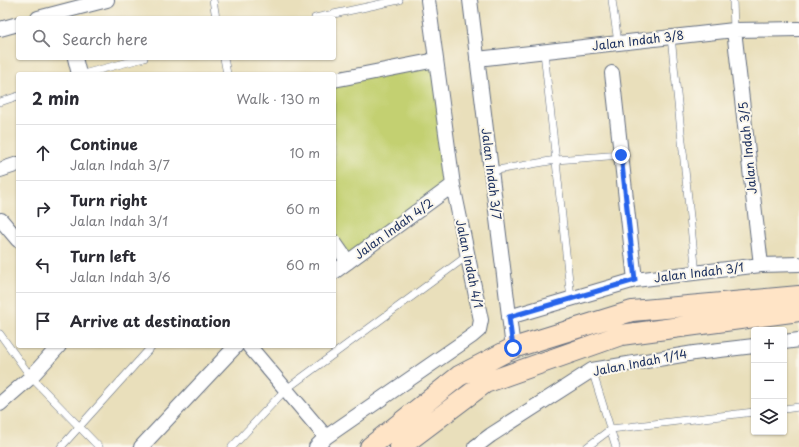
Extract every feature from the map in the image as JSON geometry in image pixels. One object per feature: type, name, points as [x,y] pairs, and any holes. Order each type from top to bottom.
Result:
[{"type":"main road","points":[[370,447],[459,376],[513,348],[632,311],[799,296]]},
{"type":"main road","points":[[400,447],[485,383],[621,335],[799,311]]},
{"type":"street","points":[[63,15],[107,0]]},
{"type":"street","name":"Jalan Indah 4/1","points":[[321,442],[479,330],[480,320],[453,185],[428,0]]},
{"type":"street","name":"Jalan Indah 3/7","points":[[470,0],[513,348]]},
{"type":"street","points":[[0,29],[16,25]]},
{"type":"street","name":"Jalan Indah 3/8","points":[[477,59],[734,30],[799,29]]},
{"type":"street","name":"Jalan Indah 3/5","points":[[734,30],[761,266]]},
{"type":"street","points":[[76,60],[78,72]]},
{"type":"street","points":[[336,80],[436,60]]},
{"type":"street","points":[[612,73],[635,280]]},
{"type":"street","points":[[0,170],[16,165]]},
{"type":"street","name":"Jalan Indah 4/2","points":[[336,271],[453,185]]},
{"type":"street","points":[[1,220],[16,238]]},
{"type":"street","points":[[336,245],[348,262]]},
{"type":"street","name":"Jalan Indah 3/1","points":[[509,317],[635,280],[761,266],[799,264]]},
{"type":"street","points":[[787,342],[799,340]]},
{"type":"street","name":"Jalan Indah 1/14","points":[[476,447],[491,435],[592,370],[694,353],[751,346]]},
{"type":"street","points":[[0,404],[31,377],[57,348]]},
{"type":"street","points":[[141,447],[234,348]]},
{"type":"street","points":[[251,348],[285,390],[321,442]]},
{"type":"lane","points":[[213,0],[216,16]]},
{"type":"lane","points":[[323,16],[398,0]]},
{"type":"lane","points":[[612,0],[618,43]]},
{"type":"lane","points":[[733,0],[734,30]]},
{"type":"lane","points":[[671,37],[696,274]]},
{"type":"lane","points":[[544,52],[571,299]]},
{"type":"lane","points":[[90,72],[136,60]]},
{"type":"lane","points":[[224,60],[227,72]]},
{"type":"lane","points":[[0,102],[16,97]]},
{"type":"lane","points":[[491,170],[556,160],[621,155]]},
{"type":"lane","points":[[232,447],[285,390],[467,256]]},
{"type":"lane","points":[[0,334],[31,377],[99,447]]},
{"type":"lane","points":[[61,447],[150,348]]},
{"type":"lane","points":[[592,370],[616,447]]},
{"type":"lane","points":[[787,409],[799,407]]},
{"type":"lane","points":[[587,447],[611,429],[751,412]]},
{"type":"green space","points":[[432,61],[453,185],[348,257],[336,239],[336,82]]},
{"type":"route","points":[[513,348],[509,317],[635,280],[621,155]]}]
